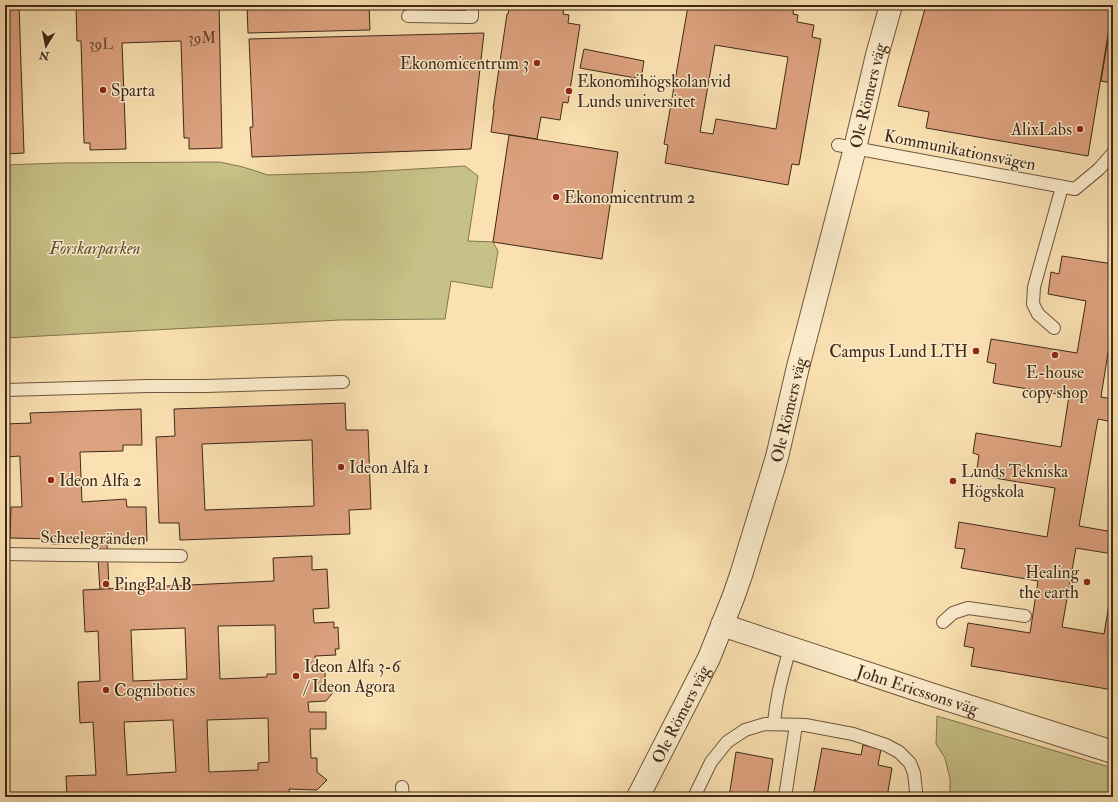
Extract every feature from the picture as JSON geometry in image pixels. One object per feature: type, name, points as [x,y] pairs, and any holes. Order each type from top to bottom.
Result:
[{"type":"street","name":"Ole Römers väg","points":[[638,797],[713,649],[741,575],[777,456],[846,146],[879,48],[891,5]]},
{"type":"street","name":"John Ericssons väg","points":[[722,625],[930,694],[1113,752]]},
{"type":"lane","points":[[408,16],[472,17],[472,5]]},
{"type":"lane","name":"Kommunikationsvägen","points":[[846,146],[1075,189],[1098,169],[1113,153]]},
{"type":"lane","points":[[1054,328],[1038,314],[1033,304],[1034,287],[1062,187]]},
{"type":"lane","points":[[5,390],[343,382]]},
{"type":"lane","name":"Scheelegränden","points":[[5,554],[181,556]]},
{"type":"lane","points":[[943,622],[953,613],[968,608],[1025,616]]},
{"type":"lane","points":[[774,724],[779,692],[790,648]]},
{"type":"lane","points":[[694,797],[711,762],[727,742],[745,730],[765,724],[805,725],[853,734],[886,745],[899,752],[910,763],[914,773],[916,791],[915,797]]},
{"type":"lane","points":[[785,797],[796,725]]},
{"type":"green space","name":"Forskarparken","points":[[220,162],[268,175],[365,172],[465,166],[478,176],[468,241],[493,242],[498,251],[492,288],[451,281],[445,319],[340,320],[5,338],[5,165],[59,163]]},
{"type":"green space","points":[[937,716],[1113,768],[1113,797],[950,797],[950,779],[945,758],[936,744]]},
{"type":"building","points":[[5,5],[19,5],[24,153],[5,154]]},
{"type":"building","name":"Sparta","points":[[76,5],[219,5],[222,148],[189,149],[189,138],[184,138],[181,41],[122,43],[126,149],[90,150],[90,143],[84,143],[81,41],[77,41]]},
{"type":"building","points":[[247,5],[369,5],[370,30],[248,33]]},
{"type":"building","name":"Ekonomicentrum 3","points":[[510,5],[564,5],[563,14],[569,15],[568,23],[580,25],[568,103],[563,102],[560,120],[541,117],[537,139],[491,132],[507,14]]},
{"type":"building","points":[[694,5],[794,5],[793,14],[798,15],[797,22],[814,25],[812,37],[821,39],[799,165],[792,164],[788,185],[665,163],[668,145],[664,144],[688,6],[694,7]],"holes":[[[715,45],[788,57],[776,129],[716,119],[713,134],[700,132]]]},
{"type":"building","points":[[926,5],[1113,5],[1088,156],[926,128],[929,112],[898,106]]},
{"type":"building","points":[[1113,9],[1113,83],[1101,81]]},
{"type":"building","points":[[484,33],[471,149],[252,157],[250,127],[253,127],[249,39]]},
{"type":"building","points":[[584,49],[644,61],[641,79],[580,68]]},
{"type":"building","name":"Ekonomicentrum 2","points":[[509,135],[618,152],[602,259],[493,242]]},
{"type":"building","points":[[1062,256],[1113,264],[1113,321],[1101,397],[1113,399],[1113,422],[1098,419],[1079,526],[1113,532],[1113,554],[1076,548],[1062,627],[1104,634],[1113,581],[1113,690],[971,666],[974,648],[964,646],[968,623],[1030,633],[1038,581],[961,568],[965,549],[955,548],[959,522],[1047,537],[1055,488],[976,475],[979,455],[973,453],[976,433],[1061,447],[1069,396],[993,383],[996,364],[987,362],[991,339],[1077,353],[1086,301],[1048,294],[1051,272],[1059,274]]},
{"type":"building","name":"Ideon Alfa 1","points":[[345,403],[346,430],[368,430],[371,509],[349,510],[350,534],[180,540],[179,523],[159,523],[156,437],[175,436],[174,409]],"holes":[[[312,440],[314,506],[205,510],[202,444]]]},
{"type":"building","name":"Ideon Alfa 2","points":[[141,409],[142,445],[123,445],[123,451],[80,452],[82,502],[126,499],[127,507],[146,507],[147,541],[52,544],[52,539],[10,538],[11,507],[22,507],[20,456],[6,457],[5,424],[31,423],[30,413]]},
{"type":"building","points":[[107,542],[109,589],[100,590],[97,543]]},
{"type":"building","name":"Ideon Alfa 3-6 / Ideon Agora","points":[[312,556],[312,570],[327,569],[329,608],[313,609],[314,623],[334,622],[334,628],[338,627],[339,649],[335,649],[336,655],[315,656],[316,671],[325,671],[325,683],[335,690],[326,701],[308,702],[309,712],[326,712],[326,729],[310,729],[311,758],[317,758],[317,772],[327,780],[317,790],[289,789],[290,797],[67,797],[66,776],[96,775],[93,722],[80,723],[78,682],[100,681],[98,631],[85,632],[83,590],[274,581],[273,558]],"holes":[[[275,625],[276,674],[267,674],[267,677],[220,679],[218,626]],[[185,628],[187,679],[133,681],[131,630]],[[268,718],[269,762],[258,763],[258,770],[209,772],[207,720]],[[173,720],[176,772],[127,775],[124,722]]]},
{"type":"building","points":[[863,745],[881,749],[878,765],[892,768],[887,797],[813,797],[822,748],[861,755]]},
{"type":"building","points":[[736,752],[773,759],[767,797],[729,797]]},
{"type":"place","name":"Ekonomicentrum 3","points":[[537,63]]},
{"type":"place","name":"Sparta","points":[[103,90]]},
{"type":"place","name":"Ekonomihögskolan vid Lunds universitet","points":[[569,91]]},
{"type":"place","name":"AlixLabs","points":[[1080,129]]},
{"type":"place","name":"Ekonomicentrum 2","points":[[556,197]]},
{"type":"place","name":"Campus Lund LTH","points":[[976,351]]},
{"type":"place","name":"E-house copy shop","points":[[1055,355]]},
{"type":"place","name":"Ideon Alfa 1","points":[[341,467]]},
{"type":"place","name":"Ideon Alfa 2","points":[[51,480]]},
{"type":"place","name":"Lunds Tekniska Högskola","points":[[953,481]]},
{"type":"place","name":"Healing the earth","points":[[1087,582]]},
{"type":"place","name":"PingPal AB","points":[[106,584]]},
{"type":"place","name":"Ideon Alfa 3-6 / Ideon Agora","points":[[296,676]]},
{"type":"place","name":"Cognibotics","points":[[106,690]]}]
